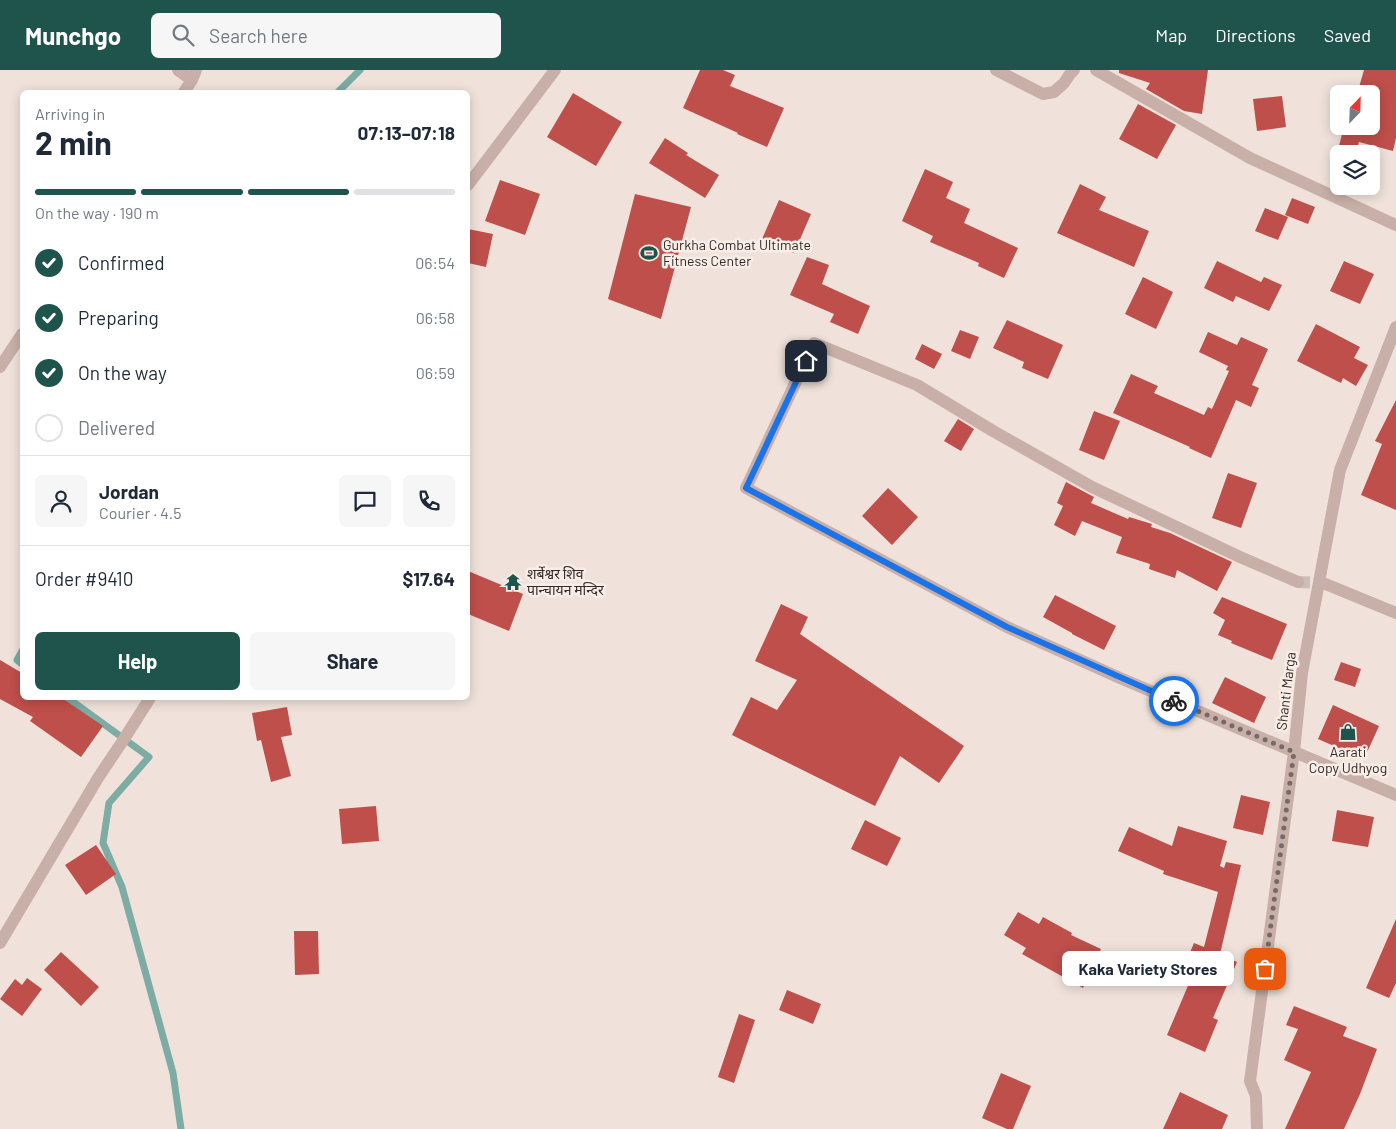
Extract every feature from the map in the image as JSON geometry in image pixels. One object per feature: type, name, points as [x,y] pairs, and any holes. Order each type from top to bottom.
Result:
[{"type":"street","points":[[178,70],[194,75],[185,90]]},
{"type":"street","points":[[470,182],[555,70]]},
{"type":"street","points":[[996,70],[1043,94],[1054,92],[1074,70]]},
{"type":"street","points":[[1096,70],[1250,158],[1396,225]]},
{"type":"street","name":"Shanti Marga","points":[[1257,1129],[1256,1096],[1250,1081],[1294,752],[1302,673],[1340,470],[1396,330]]},
{"type":"street","points":[[0,368],[20,337]]},
{"type":"street","points":[[1298,582],[1240,557],[1092,487],[916,385],[814,343],[746,488],[1007,627],[1120,678],[1396,795]]},
{"type":"street","points":[[1323,583],[1396,613]]},
{"type":"street","points":[[0,943],[93,786],[149,700]]},
{"type":"building","points":[[700,70],[723,70],[735,75],[730,86],[784,108],[767,147],[683,108]]},
{"type":"building","points":[[1119,70],[1208,70],[1202,114],[1184,111],[1146,89],[1150,83],[1119,73]]},
{"type":"building","points":[[1364,70],[1396,70],[1396,138],[1393,151],[1380,148],[1380,145],[1359,142],[1358,145],[1339,145],[1342,135],[1380,135],[1380,85],[1360,85]]},
{"type":"building","points":[[573,93],[622,122],[596,166],[547,137]]},
{"type":"building","points":[[1282,96],[1286,127],[1257,131],[1253,99]]},
{"type":"building","points":[[1138,104],[1176,125],[1157,159],[1119,139]]},
{"type":"building","points":[[665,138],[688,153],[686,155],[719,175],[705,198],[649,163]]},
{"type":"building","points":[[925,169],[953,182],[946,198],[970,209],[964,223],[1018,248],[1004,278],[978,266],[979,263],[930,242],[933,236],[902,221]]},
{"type":"building","points":[[500,180],[540,194],[525,235],[485,221]]},
{"type":"building","points":[[1080,184],[1106,197],[1099,210],[1149,231],[1134,267],[1057,233]]},
{"type":"building","name":"Gurkha Combat Ultimate Fitness Center","points":[[635,194],[691,207],[661,319],[608,299]]},
{"type":"building","points":[[1292,198],[1315,207],[1308,224],[1285,215]]},
{"type":"building","points":[[779,200],[811,214],[794,253],[762,239]]},
{"type":"building","points":[[1265,208],[1288,217],[1278,240],[1255,231]]},
{"type":"building","points":[[470,229],[493,234],[486,267],[470,263]]},
{"type":"building","points":[[807,257],[829,265],[822,284],[870,306],[858,334],[830,322],[834,314],[790,295]]},
{"type":"building","points":[[1217,261],[1261,282],[1264,277],[1282,285],[1269,311],[1236,296],[1233,302],[1204,288]]},
{"type":"building","points":[[1344,261],[1374,274],[1360,304],[1330,291]]},
{"type":"building","points":[[1143,277],[1173,292],[1156,329],[1125,314]]},
{"type":"building","points":[[1007,320],[1063,345],[1048,379],[1022,368],[1024,362],[993,348]]},
{"type":"building","points":[[1316,324],[1360,347],[1354,358],[1368,365],[1356,386],[1343,378],[1341,383],[1297,361]]},
{"type":"building","points":[[960,330],[979,337],[970,359],[951,351]]},
{"type":"building","points":[[1208,332],[1237,345],[1241,337],[1268,349],[1252,385],[1259,388],[1251,407],[1236,400],[1211,458],[1113,413],[1131,374],[1158,386],[1154,393],[1204,415],[1208,407],[1212,409],[1229,371],[1226,370],[1228,366],[1199,352]]},
{"type":"building","points":[[922,344],[942,354],[934,369],[915,359]]},
{"type":"building","points":[[1396,400],[1396,510],[1361,495],[1382,444],[1375,441]]},
{"type":"building","points":[[1094,411],[1120,421],[1104,460],[1079,450]]},
{"type":"building","points":[[958,419],[974,429],[961,451],[944,441]]},
{"type":"building","points":[[1228,473],[1257,483],[1241,528],[1212,518]]},
{"type":"building","points":[[1066,482],[1094,497],[1091,503],[1128,519],[1129,517],[1152,524],[1151,527],[1170,533],[1232,562],[1217,591],[1177,570],[1175,578],[1149,569],[1150,564],[1116,553],[1122,537],[1082,521],[1075,536],[1054,525],[1063,506],[1057,503]]},
{"type":"building","points":[[888,488],[918,517],[892,545],[862,516]]},
{"type":"building","points":[[470,572],[523,594],[509,631],[470,615]]},
{"type":"building","points":[[1055,595],[1116,626],[1104,650],[1043,617]]},
{"type":"building","points":[[1222,597],[1287,624],[1272,660],[1231,643],[1232,641],[1218,635],[1225,620],[1213,613]]},
{"type":"building","points":[[781,604],[808,617],[800,634],[964,746],[939,783],[900,756],[875,806],[732,735],[751,697],[777,710],[797,680],[755,661]]},
{"type":"building","points":[[0,660],[20,672],[20,700],[65,700],[103,726],[81,757],[30,721],[33,717],[0,699]]},
{"type":"building","points":[[1341,662],[1361,669],[1355,687],[1334,680]]},
{"type":"building","points":[[1225,677],[1266,697],[1254,723],[1212,703]]},
{"type":"building","name":"Aarati Copy Udhyog","points":[[1333,705],[1379,726],[1364,759],[1318,739]]},
{"type":"building","points":[[287,707],[292,735],[281,737],[291,776],[271,782],[261,740],[257,741],[252,713]]},
{"type":"building","points":[[1241,795],[1270,802],[1263,835],[1233,828]]},
{"type":"building","points":[[376,806],[379,841],[342,844],[339,809]]},
{"type":"building","points":[[1337,810],[1374,817],[1368,847],[1332,841]]},
{"type":"building","points":[[865,820],[901,838],[887,866],[851,849]]},
{"type":"building","points":[[1178,826],[1227,841],[1220,866],[1224,868],[1226,862],[1241,865],[1220,954],[1237,962],[1213,1018],[1218,1020],[1205,1052],[1167,1035],[1190,981],[1180,976],[1194,943],[1204,947],[1218,892],[1163,874],[1164,871],[1118,851],[1129,827],[1172,846]]},
{"type":"building","points":[[96,845],[116,874],[86,895],[65,865]]},
{"type":"building","points":[[1018,912],[1039,924],[1043,917],[1072,933],[1071,935],[1101,949],[1083,988],[1022,954],[1026,948],[1004,935]]},
{"type":"building","points":[[1396,919],[1396,983],[1389,998],[1366,988]]},
{"type":"building","points":[[294,931],[318,931],[319,974],[295,975]]},
{"type":"building","points":[[61,952],[99,987],[81,1006],[44,970]]},
{"type":"building","points":[[27,978],[42,989],[22,1016],[0,999],[15,979],[22,985]]},
{"type":"building","points":[[787,990],[821,1004],[813,1024],[779,1010]]},
{"type":"building","points":[[1294,1006],[1347,1027],[1343,1036],[1377,1049],[1344,1129],[1285,1129],[1311,1072],[1284,1060],[1298,1029],[1286,1025]]},
{"type":"building","points":[[739,1014],[755,1020],[734,1083],[718,1077]]},
{"type":"building","points":[[1001,1073],[1031,1086],[1013,1129],[1007,1129],[982,1118]]},
{"type":"building","points":[[1180,1092],[1228,1115],[1222,1129],[1163,1129]]},
{"type":"waterway","points":[[340,90],[360,70]]},
{"type":"waterway","points":[[20,655],[17,660],[20,662]]},
{"type":"waterway","points":[[71,700],[149,757],[109,803],[103,843],[122,887],[173,1073],[181,1129]]},
{"type":"tunnel","points":[[1298,582],[1323,583]]},
{"type":"way so far","points":[[1174,701],[1294,752],[1265,969]]},
{"type":"place","name":"Gurkha Combat Ultimate Fitness Center","points":[[649,253]]},
{"type":"place","name":"शर्बेश्वर शिव पान्चायन मन्दिर","points":[[513,582]]},
{"type":"place","name":"Aarati Copy Udhyog","points":[[1348,732]]},
{"type":"place","name":"Kaka Variety Stores","points":[[1265,969]]},
{"type":"route","points":[[806,361],[746,488],[1007,627],[1174,701]]}]
